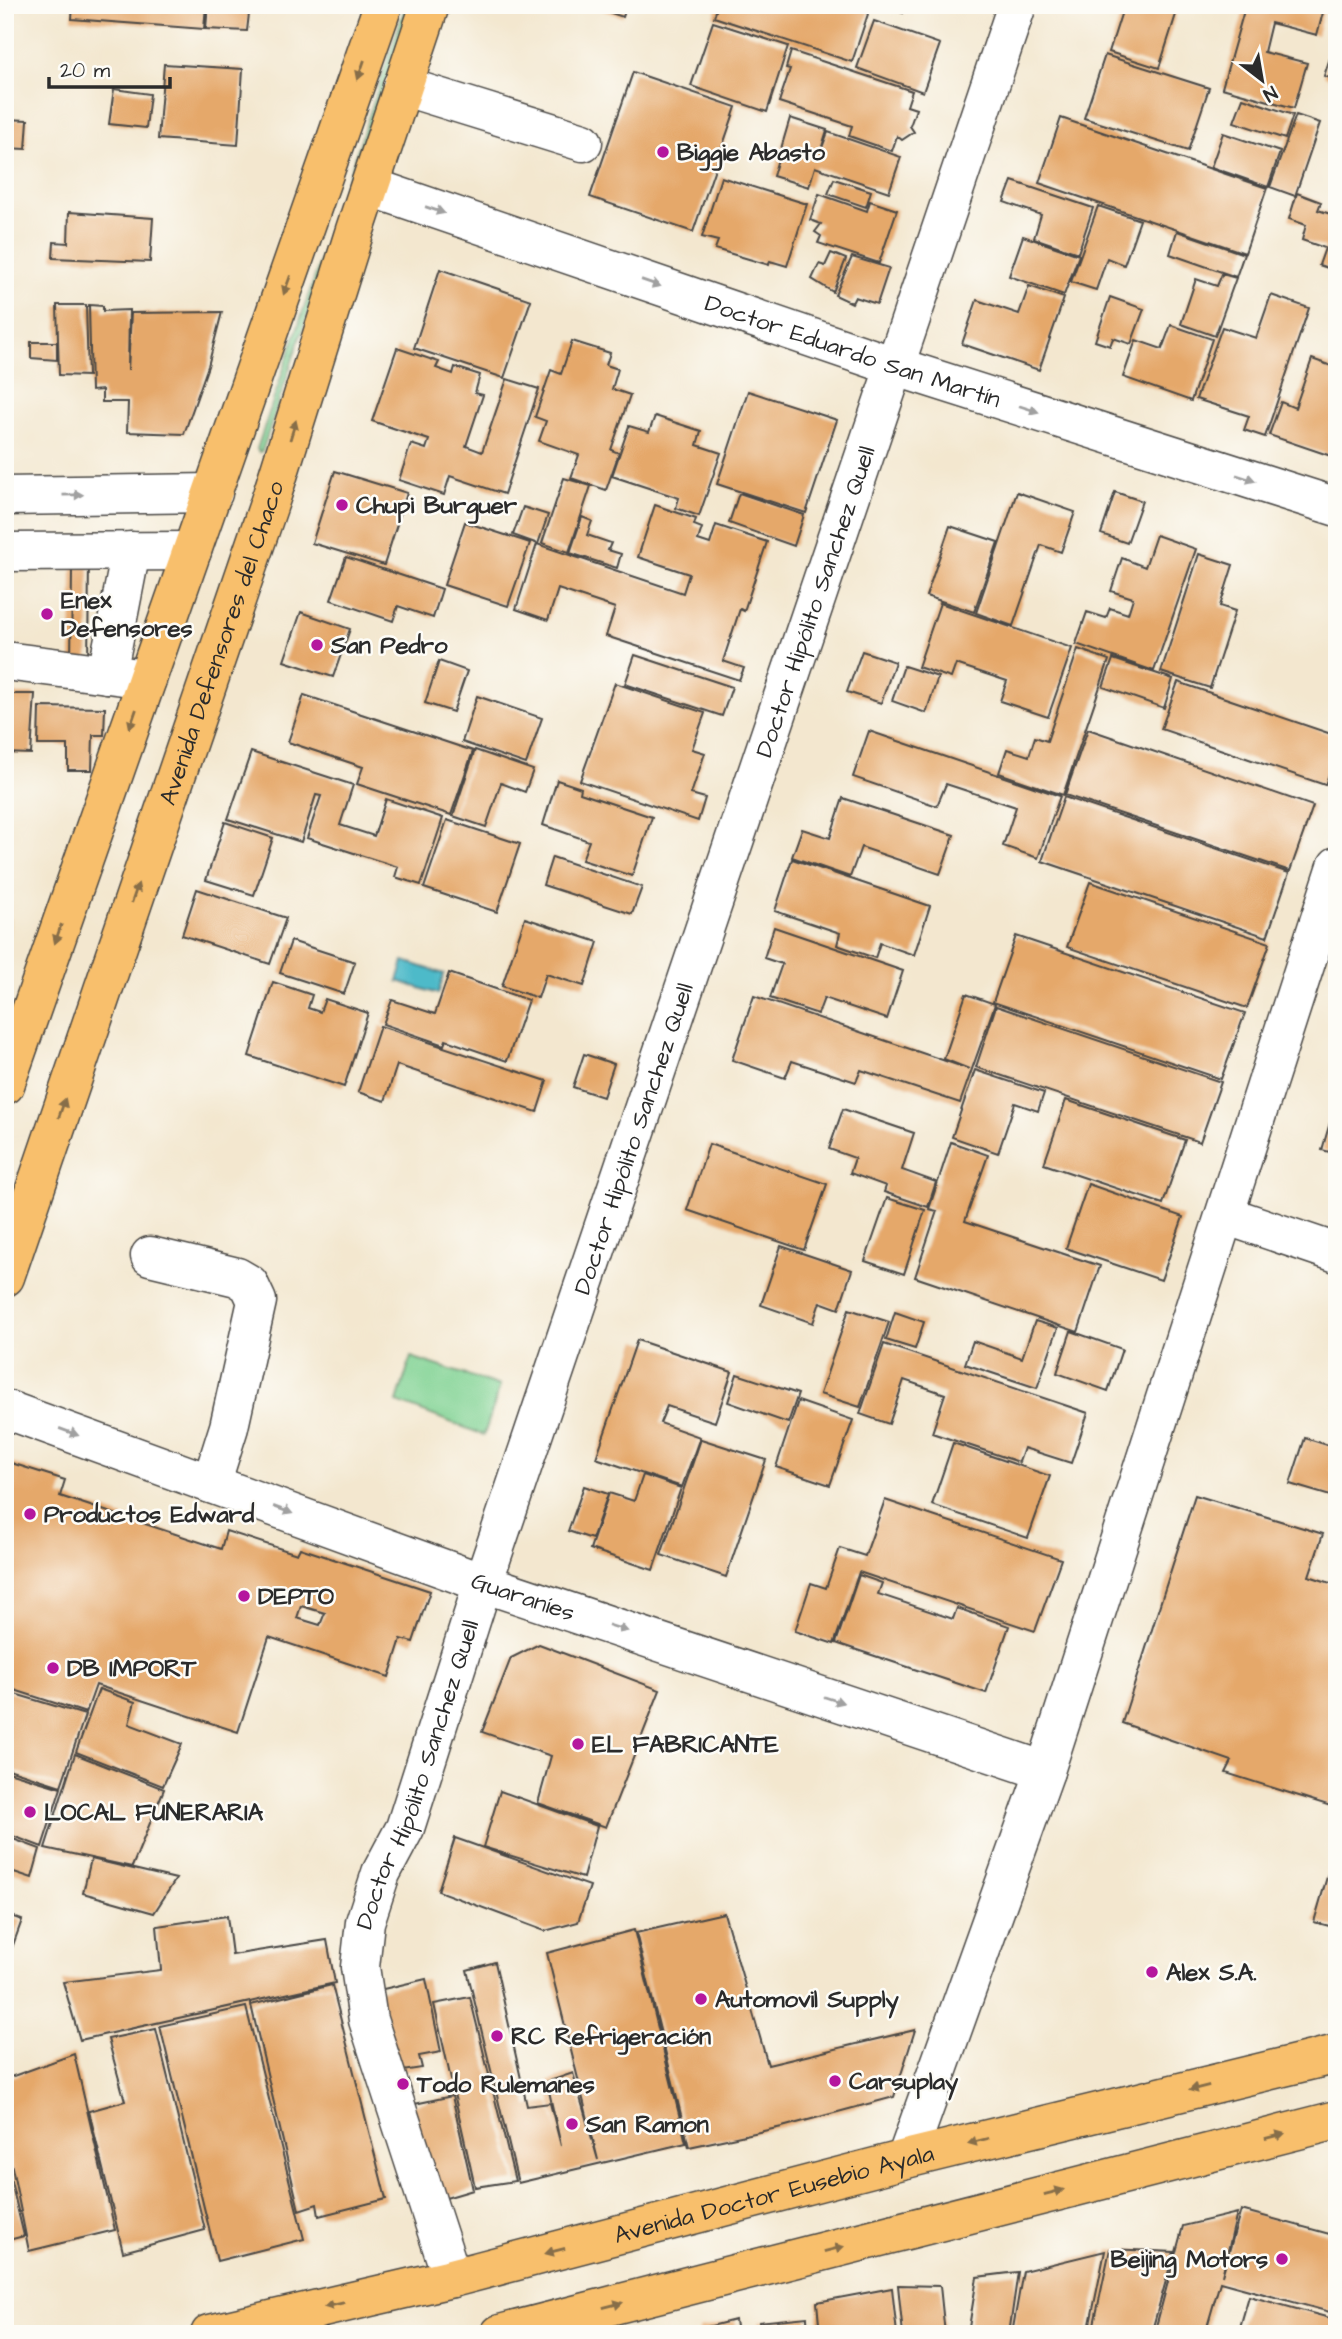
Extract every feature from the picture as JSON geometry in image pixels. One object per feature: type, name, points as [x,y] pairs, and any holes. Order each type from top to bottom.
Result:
[{"type":"highway","points":[[5,1085],[383,5]]},
{"type":"highway","name":"Avenida Defensores del Chaco","points":[[5,1277],[272,495],[430,5]]},
{"type":"highway","points":[[213,493],[272,495]]},
{"type":"highway","name":"Avenida Doctor Eusebio Ayala","points":[[210,2334],[452,2278],[906,2159],[1337,2054]]},
{"type":"highway","points":[[500,2334],[1337,2120]]},
{"type":"street","name":"Doctor Hipólito Sanchez Quell","points":[[452,2278],[368,2020],[360,1967],[365,1922],[381,1873],[405,1828],[483,1583],[897,367],[1017,5]]},
{"type":"street","points":[[402,86],[583,142]]},
{"type":"street","name":"Doctor Eduardo San Martín","points":[[371,187],[897,367],[1337,507]]},
{"type":"street","points":[[5,496],[213,493]]},
{"type":"street","points":[[107,674],[131,551]]},
{"type":"street","points":[[5,552],[192,551]]},
{"type":"street","points":[[5,661],[147,679]]},
{"type":"street","points":[[906,2159],[1045,1771],[1337,866]]},
{"type":"street","points":[[1225,1215],[1337,1253]]},
{"type":"street","points":[[150,1256],[237,1277],[249,1284],[257,1301],[229,1427],[211,1483]]},
{"type":"street","name":"Guaraníes","points":[[5,1409],[483,1583],[1045,1771]]},
{"type":"green space","points":[[406,5],[411,5],[262,451],[259,452],[257,449]]},
{"type":"green space","points":[[411,1357],[500,1386],[484,1435],[397,1402]]},
{"type":"water","points":[[404,961],[444,974],[438,994],[398,981]]},
{"type":"building","points":[[73,5],[206,5],[204,29],[72,19]]},
{"type":"building","points":[[208,5],[250,5],[247,31],[206,29]]},
{"type":"building","points":[[587,5],[627,5],[623,17]]},
{"type":"building","points":[[718,5],[871,5],[852,62],[714,17]]},
{"type":"building","points":[[879,5],[905,5],[903,13]]},
{"type":"building","points":[[1124,5],[1179,5],[1159,68],[1109,52]]},
{"type":"building","points":[[1269,5],[1325,5],[1317,35],[1271,23],[1264,52],[1307,63],[1294,108],[1222,88],[1245,7],[1267,13]]},
{"type":"building","points":[[874,21],[940,44],[923,92],[857,68]]},
{"type":"building","points":[[713,22],[788,46],[767,112],[691,86]]},
{"type":"building","points":[[1337,40],[1337,81],[1324,76]]},
{"type":"building","points":[[791,51],[912,91],[907,106],[916,109],[910,126],[914,132],[902,140],[897,136],[892,151],[849,136],[852,126],[779,102],[790,69],[786,68]]},
{"type":"building","points":[[1105,55],[1209,88],[1188,151],[1084,118]]},
{"type":"building","points":[[164,64],[243,69],[238,145],[158,139]]},
{"type":"building","name":"Biggie Abasto","points":[[633,72],[736,107],[693,232],[590,197]]},
{"type":"building","points":[[114,89],[150,94],[146,128],[109,124]]},
{"type":"building","points":[[1243,98],[1293,115],[1285,139],[1234,122]]},
{"type":"building","points":[[1296,115],[1320,123],[1295,196],[1270,187]]},
{"type":"building","points":[[790,118],[827,130],[820,153],[828,132],[901,157],[889,192],[815,167],[809,187],[773,176]]},
{"type":"building","points":[[1061,118],[1267,188],[1245,253],[1039,183]]},
{"type":"building","points":[[5,119],[28,120],[26,149],[5,148]]},
{"type":"building","points":[[1223,133],[1280,152],[1268,187],[1211,167]]},
{"type":"building","points":[[721,177],[807,204],[787,266],[770,261],[769,265],[715,249],[718,241],[702,237]]},
{"type":"building","points":[[834,179],[871,191],[866,207],[828,194]]},
{"type":"building","points":[[1012,181],[1093,208],[1078,253],[1034,238],[1041,215],[1004,202]]},
{"type":"building","points":[[1297,193],[1321,202],[1318,210],[1337,216],[1337,271],[1319,265],[1325,248],[1302,240],[1306,225],[1289,219]]},
{"type":"building","points":[[819,194],[867,211],[870,201],[897,210],[879,263],[818,243],[821,236],[815,232],[821,224],[810,220]]},
{"type":"building","points":[[1098,206],[1140,220],[1124,265],[1107,258],[1096,290],[1071,282]]},
{"type":"building","points":[[69,212],[153,218],[150,262],[53,258],[54,242],[68,243]]},
{"type":"building","points":[[1177,231],[1244,254],[1236,277],[1170,254]]},
{"type":"building","points":[[1023,236],[1079,255],[1064,295],[1009,276]]},
{"type":"building","points":[[831,253],[846,259],[833,292],[812,279],[819,264],[825,266]]},
{"type":"building","points":[[852,257],[889,268],[877,304],[855,297],[852,303],[835,295]]},
{"type":"building","points":[[440,269],[531,300],[504,378],[414,348]]},
{"type":"building","points":[[1222,274],[1236,278],[1215,336],[1181,324],[1196,279],[1217,286]]},
{"type":"building","points":[[1029,286],[1064,298],[1039,370],[962,344],[977,300],[1019,314]]},
{"type":"building","points":[[1271,295],[1309,308],[1265,437],[1244,430],[1249,416],[1196,399],[1222,327],[1256,338]]},
{"type":"building","points":[[1110,297],[1144,309],[1131,344],[1113,338],[1110,346],[1095,341]]},
{"type":"building","points":[[57,305],[86,305],[88,376],[59,375]]},
{"type":"building","points":[[89,305],[103,306],[103,311],[129,310],[128,370],[131,313],[222,312],[208,366],[184,434],[127,432],[128,402],[102,402],[102,390],[91,391]]},
{"type":"building","points":[[1171,325],[1212,339],[1191,401],[1123,377],[1136,340],[1162,349]]},
{"type":"building","points":[[572,341],[610,353],[606,365],[618,369],[612,389],[630,395],[611,450],[619,453],[606,490],[571,478],[579,455],[539,441],[546,421],[535,417],[551,370],[561,374]]},
{"type":"building","points":[[31,342],[57,342],[57,360],[31,358]]},
{"type":"building","points":[[397,348],[439,362],[436,368],[453,374],[455,367],[480,375],[475,393],[483,395],[466,446],[482,452],[507,379],[539,389],[504,494],[450,476],[444,495],[399,480],[411,444],[426,449],[429,440],[372,421]]},
{"type":"building","points":[[1312,359],[1337,368],[1337,458],[1269,435],[1281,402],[1295,408]]},
{"type":"building","points":[[748,391],[837,420],[806,513],[717,484]]},
{"type":"building","points":[[655,416],[701,431],[697,445],[721,453],[699,516],[676,508],[679,498],[612,476],[629,426],[649,432]]},
{"type":"building","points":[[335,471],[407,493],[384,565],[312,543]]},
{"type":"building","points":[[564,478],[591,486],[569,552],[542,543]]},
{"type":"building","points":[[1017,492],[1075,512],[1061,552],[1041,545],[1013,626],[976,613]]},
{"type":"building","points":[[1115,492],[1142,501],[1127,543],[1101,534]]},
{"type":"building","points":[[739,493],[804,515],[794,546],[729,523]]},
{"type":"building","points":[[655,505],[696,519],[694,525],[702,528],[698,540],[710,544],[716,525],[767,542],[744,611],[740,609],[723,661],[744,668],[739,680],[606,636],[615,608],[558,589],[548,620],[516,609],[537,544],[683,593],[689,574],[638,557]]},
{"type":"building","points":[[523,507],[548,515],[538,544],[513,535]]},
{"type":"building","points":[[582,517],[592,521],[587,535],[611,543],[608,550],[621,554],[617,568],[570,553]]},
{"type":"building","points":[[465,522],[530,543],[508,606],[444,585]]},
{"type":"building","points":[[950,526],[998,542],[974,612],[926,596]]},
{"type":"building","points":[[1156,535],[1196,549],[1154,671],[1076,644],[1087,612],[1106,618],[1110,608],[1128,614],[1133,598],[1111,591],[1122,558],[1145,567]]},
{"type":"building","points":[[1199,554],[1233,565],[1220,606],[1235,611],[1210,688],[1161,672]]},
{"type":"building","points":[[89,557],[88,668],[71,667],[72,567]]},
{"type":"building","points":[[346,557],[442,589],[433,618],[398,606],[393,621],[331,600]]},
{"type":"building","points":[[940,603],[1072,648],[1048,717],[1000,701],[1007,681],[956,664],[951,678],[918,667]]},
{"type":"building","name":"San Pedro","points":[[301,612],[350,629],[333,677],[284,661]]},
{"type":"building","points":[[1078,649],[1109,660],[1063,795],[999,773],[1007,749],[1029,756],[1035,737],[1047,741]]},
{"type":"building","points":[[862,651],[895,662],[881,703],[847,692]]},
{"type":"building","points":[[635,655],[732,687],[722,716],[625,684]]},
{"type":"building","points":[[1113,659],[1173,679],[1164,708],[1103,687]]},
{"type":"building","points":[[439,661],[467,671],[453,712],[425,703]]},
{"type":"building","points":[[904,666],[938,677],[926,713],[892,701]]},
{"type":"building","points":[[1178,682],[1337,736],[1337,753],[1325,785],[1161,729]]},
{"type":"building","points":[[615,683],[705,713],[692,749],[705,753],[691,794],[705,798],[698,821],[580,781]]},
{"type":"building","points":[[5,694],[35,694],[31,754],[5,753]]},
{"type":"building","points":[[304,695],[473,751],[451,815],[357,784],[363,767],[288,742]]},
{"type":"building","points":[[477,696],[542,718],[526,764],[462,742]]},
{"type":"building","points":[[39,707],[105,708],[104,735],[93,735],[92,770],[68,770],[68,745],[38,745]]},
{"type":"building","points":[[1088,729],[1313,806],[1290,871],[1065,795]]},
{"type":"building","points":[[869,731],[1060,796],[1038,858],[1003,846],[1016,807],[946,784],[937,806],[853,777]]},
{"type":"building","points":[[475,750],[533,770],[525,792],[501,783],[486,827],[453,816]]},
{"type":"building","points":[[251,752],[353,785],[340,825],[374,836],[386,799],[443,818],[421,885],[395,877],[398,867],[307,838],[321,796],[316,795],[301,842],[228,819]]},
{"type":"building","points":[[557,780],[581,788],[580,793],[652,817],[632,876],[582,860],[589,841],[543,825]]},
{"type":"building","points":[[1064,797],[1289,873],[1267,937],[1042,861]]},
{"type":"building","points":[[843,798],[954,835],[940,874],[861,847],[850,877],[792,857],[802,829],[830,838]]},
{"type":"building","points":[[447,820],[520,844],[497,912],[424,888]]},
{"type":"building","points":[[225,822],[273,838],[254,895],[206,880]]},
{"type":"building","points":[[552,857],[642,887],[632,914],[543,885]]},
{"type":"building","points":[[792,859],[930,906],[914,955],[880,943],[875,958],[837,945],[840,933],[775,911]]},
{"type":"building","points":[[5,869],[11,870],[9,934],[5,934]]},
{"type":"building","points":[[1090,882],[1270,943],[1247,1008],[1067,947]]},
{"type":"building","points":[[197,889],[286,918],[270,964],[182,935]]},
{"type":"building","points":[[525,918],[598,942],[584,986],[546,974],[538,998],[502,986]]},
{"type":"building","points":[[774,927],[903,971],[887,1019],[824,998],[818,1014],[770,998],[782,964],[764,958]]},
{"type":"building","points":[[1016,936],[1245,1013],[1221,1079],[993,1002]]},
{"type":"building","points":[[291,941],[355,962],[344,994],[280,973]]},
{"type":"building","points":[[449,973],[528,1000],[507,1061],[446,1040],[444,1045],[383,1024],[392,1000],[435,1014]]},
{"type":"building","points":[[273,982],[312,995],[308,1008],[320,1012],[325,999],[368,1013],[344,1087],[249,1056]]},
{"type":"building","points":[[966,994],[995,1004],[960,1103],[861,1070],[856,1082],[792,1061],[785,1078],[732,1060],[754,996],[969,1069],[944,1059]]},
{"type":"building","points":[[996,1006],[1221,1082],[1200,1142],[976,1067]]},
{"type":"building","points":[[380,1026],[547,1081],[537,1112],[397,1065],[385,1101],[358,1092]]},
{"type":"building","points":[[584,1054],[614,1064],[603,1097],[573,1087]]},
{"type":"building","points":[[975,1070],[1044,1093],[1038,1111],[1015,1103],[998,1153],[952,1137]]},
{"type":"building","points":[[1066,1100],[1185,1140],[1163,1204],[1044,1164]]},
{"type":"building","points":[[1337,1102],[1337,1154],[1322,1150]]},
{"type":"building","points":[[843,1109],[914,1133],[902,1170],[936,1182],[928,1207],[884,1192],[886,1186],[850,1173],[855,1158],[829,1149]]},
{"type":"building","points":[[951,1142],[988,1155],[965,1221],[1100,1266],[1078,1332],[915,1277],[937,1211],[929,1209]]},
{"type":"building","points":[[709,1144],[827,1184],[804,1250],[687,1210]]},
{"type":"building","points":[[1088,1184],[1183,1217],[1161,1280],[1066,1248]]},
{"type":"building","points":[[887,1198],[925,1210],[904,1274],[865,1261]]},
{"type":"building","points":[[781,1246],[852,1270],[839,1309],[820,1302],[813,1323],[761,1305]]},
{"type":"building","points":[[849,1309],[889,1322],[860,1407],[820,1394]]},
{"type":"building","points":[[895,1312],[924,1322],[915,1349],[886,1340]]},
{"type":"building","points":[[1035,1321],[1058,1328],[1037,1388],[965,1364],[973,1341],[1022,1358]]},
{"type":"building","points":[[1071,1331],[1122,1349],[1108,1391],[1057,1373]]},
{"type":"building","points":[[637,1340],[732,1372],[715,1422],[667,1406],[660,1423],[700,1437],[682,1487],[596,1458]]},
{"type":"building","points":[[884,1344],[1088,1413],[1071,1463],[1024,1448],[1019,1462],[932,1433],[945,1394],[904,1380],[889,1424],[860,1414]]},
{"type":"building","points":[[737,1374],[798,1394],[788,1423],[728,1402]]},
{"type":"building","points":[[798,1401],[853,1420],[830,1485],[776,1467]]},
{"type":"building","points":[[1305,1438],[1337,1448],[1331,1471],[1337,1474],[1337,1498],[1290,1484]]},
{"type":"building","points":[[701,1439],[766,1460],[726,1577],[661,1555]]},
{"type":"building","points":[[953,1443],[1050,1476],[1028,1538],[932,1505]]},
{"type":"building","points":[[5,1461],[65,1480],[60,1496],[221,1549],[226,1531],[297,1554],[300,1548],[430,1591],[413,1642],[401,1639],[389,1677],[269,1637],[238,1732],[96,1685],[86,1713],[5,1687]],"holes":[[[301,1606],[325,1613],[320,1625],[297,1618]]]},
{"type":"building","points":[[643,1475],[681,1488],[653,1570],[590,1549],[609,1493],[634,1501]]},
{"type":"building","points":[[584,1486],[608,1494],[592,1539],[568,1531]]},
{"type":"building","points":[[1195,1495],[1323,1534],[1309,1576],[1337,1585],[1337,1808],[1226,1773],[1232,1761],[1122,1723]]},
{"type":"building","points":[[885,1500],[1061,1559],[1035,1631],[859,1572],[834,1644],[795,1631],[811,1583],[826,1588],[840,1548],[865,1556]]},
{"type":"building","points":[[859,1575],[882,1583],[878,1594],[953,1619],[957,1608],[1009,1626],[986,1693],[836,1643]]},
{"type":"building","name":"EL FABRICANTE","points":[[539,1644],[660,1690],[606,1827],[538,1803],[551,1756],[482,1732],[511,1658]]},
{"type":"building","points":[[99,1689],[135,1702],[129,1724],[182,1744],[163,1786],[76,1752]]},
{"type":"building","points":[[5,1691],[85,1715],[61,1786],[5,1768]]},
{"type":"building","points":[[75,1754],[164,1789],[132,1867],[45,1848]]},
{"type":"building","name":"LOCAL FUNERARIA","points":[[5,1771],[61,1788],[42,1847],[5,1833],[8,1807],[5,1806]]},
{"type":"building","points":[[500,1791],[597,1826],[583,1878],[483,1847]]},
{"type":"building","points":[[5,1836],[40,1849],[32,1878],[5,1869]]},
{"type":"building","points":[[455,1838],[590,1886],[578,1922],[545,1931],[438,1891]]},
{"type":"building","points":[[1333,1856],[1337,1857],[1337,1928],[1314,1922]]},
{"type":"building","points":[[91,1859],[176,1879],[154,1913],[83,1893]]},
{"type":"building","name":"Automovil Supply","points":[[724,1913],[768,2065],[915,2030],[894,2097],[782,2127],[689,2147],[636,1933]]},
{"type":"building","points":[[5,1914],[22,1920],[12,1948],[5,1945]]},
{"type":"building","points":[[227,1916],[232,1955],[327,1940],[335,1983],[80,2040],[63,1982],[161,1970],[157,1926]]},
{"type":"building","points":[[634,1930],[686,2143],[518,2183],[467,1970],[495,1962],[527,2106],[550,2103],[561,2146],[547,2082],[573,2073],[598,2160],[547,1953]]},
{"type":"building","name":"Todo Rulemanes","points":[[426,1979],[441,2052],[419,2056],[422,2068],[402,2071],[410,2105],[452,2096],[473,2190],[429,2203],[379,1990]]},
{"type":"building","points":[[332,1985],[386,2199],[319,2216],[317,2204],[299,2210],[251,2005]]},
{"type":"building","points":[[470,1997],[515,2181],[475,2187],[434,2004]]},
{"type":"building","points":[[246,2007],[304,2239],[217,2261],[160,2026]]},
{"type":"building","points":[[156,2029],[205,2230],[123,2252],[89,2111],[125,2101],[108,2039]]},
{"type":"building","points":[[74,2054],[115,2230],[29,2251],[5,2133],[5,2079]]},
{"type":"building","points":[[5,2156],[24,2236],[5,2241]]},
{"type":"building","points":[[1241,2210],[1337,2236],[1337,2314],[1220,2282],[1205,2334],[1154,2334],[1183,2226],[1237,2213],[1222,2276]]},
{"type":"building","points":[[1110,2249],[1174,2252],[1151,2334],[1092,2334]]},
{"type":"building","points":[[1105,2251],[1088,2334],[1012,2334],[1023,2271]]},
{"type":"building","points":[[1018,2272],[1009,2334],[968,2334],[977,2277]]},
{"type":"building","points":[[898,2285],[940,2286],[945,2334],[903,2334]]},
{"type":"building","points":[[892,2288],[897,2334],[820,2334],[817,2302]]},
{"type":"building","points":[[1249,2296],[1337,2320],[1337,2334],[1238,2334]]},
{"type":"building","points":[[807,2317],[808,2334],[760,2334],[759,2322]]},
{"type":"building","points":[[735,2320],[737,2334],[699,2334],[699,2329]]},
{"type":"place","name":"Biggie Abasto","points":[[663,152]]},
{"type":"place","name":"Chupi Burguer","points":[[342,505]]},
{"type":"place","name":"Enex Defensores","points":[[47,614]]},
{"type":"place","name":"San Pedro","points":[[317,645]]},
{"type":"place","name":"Productos Edward","points":[[30,1514]]},
{"type":"place","name":"DEPTO","points":[[244,1596]]},
{"type":"place","name":"DB IMPORT","points":[[53,1668]]},
{"type":"place","name":"EL FABRICANTE","points":[[578,1744]]},
{"type":"place","name":"LOCAL FUNERARIA","points":[[30,1812]]},
{"type":"place","name":"Alex S.A.","points":[[1152,1972]]},
{"type":"place","name":"Automovil Supply","points":[[701,1999]]},
{"type":"place","name":"RC Refrigeración","points":[[497,2036]]},
{"type":"place","name":"Carsuplay","points":[[835,2081]]},
{"type":"place","name":"Todo Rulemanes","points":[[403,2084]]},
{"type":"place","name":"San Ramon","points":[[572,2124]]},
{"type":"place","name":"Beijing Motors","points":[[1282,2259]]}]
